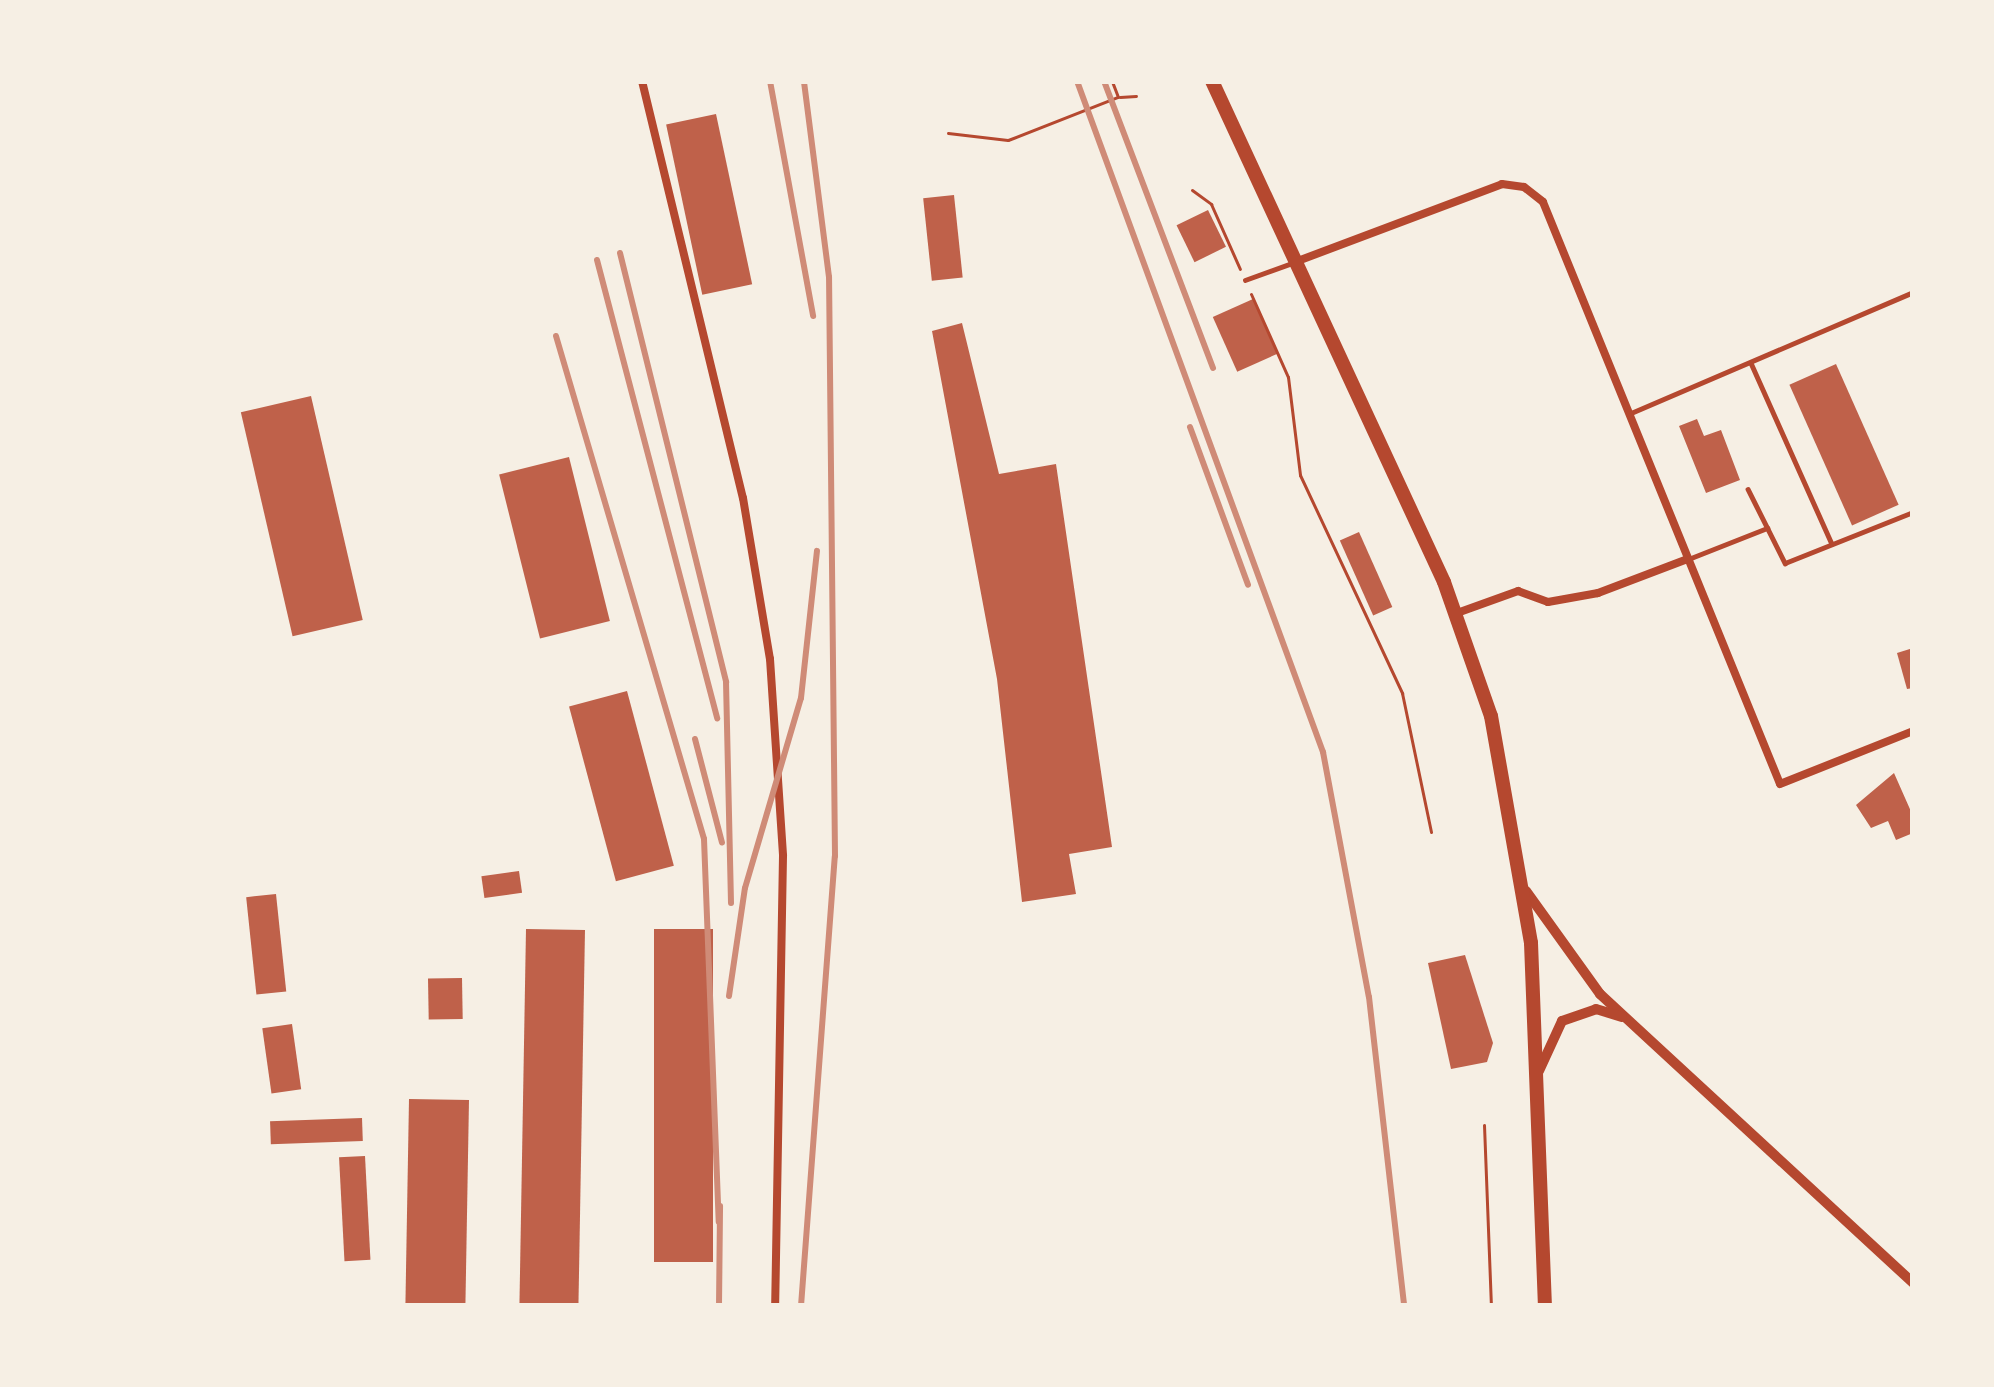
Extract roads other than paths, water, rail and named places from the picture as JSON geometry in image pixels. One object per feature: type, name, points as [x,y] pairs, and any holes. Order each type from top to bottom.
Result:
[{"type":"main road","points":[[1212,81],[1457,614],[1491,716],[1526,891],[1538,1074],[1545,1306]]},
{"type":"street","points":[[642,81],[743,498],[770,658],[783,856],[775,1306]]},
{"type":"street","points":[[1294,262],[1502,184],[1524,187],[1543,202],[1780,784],[1913,730]]},
{"type":"street","points":[[1457,614],[1518,591],[1548,602],[1598,593],[1685,560]]},
{"type":"street","points":[[1526,891],[1584,978],[1913,1283]]},
{"type":"street","points":[[1538,1074],[1552,1035],[1579,1012],[1633,1022]]},
{"type":"lane","points":[[1245,280],[1294,262]]},
{"type":"lane","points":[[1628,414],[1913,292]]},
{"type":"lane","points":[[1751,362],[1832,544]]},
{"type":"lane","points":[[1748,489],[1785,563],[1913,512]]},
{"type":"lane","points":[[1685,560],[1767,529]]},
{"type":"railway","points":[[770,81],[813,316]]},
{"type":"railway","points":[[801,1306],[835,856],[829,277],[804,81]]},
{"type":"railway","points":[[1077,81],[1323,752],[1369,997],[1404,1306]]},
{"type":"railway","points":[[1104,81],[1213,368]]},
{"type":"railway","points":[[620,253],[726,682],[731,903]]},
{"type":"railway","points":[[597,260],[717,719]]},
{"type":"railway","points":[[556,336],[704,839],[719,1222]]},
{"type":"railway","points":[[1190,427],[1248,585]]},
{"type":"railway","points":[[729,996],[745,888],[801,698],[817,551]]},
{"type":"railway","points":[[695,739],[722,843]]},
{"type":"railway","points":[[719,1306],[720,1206]]}]
